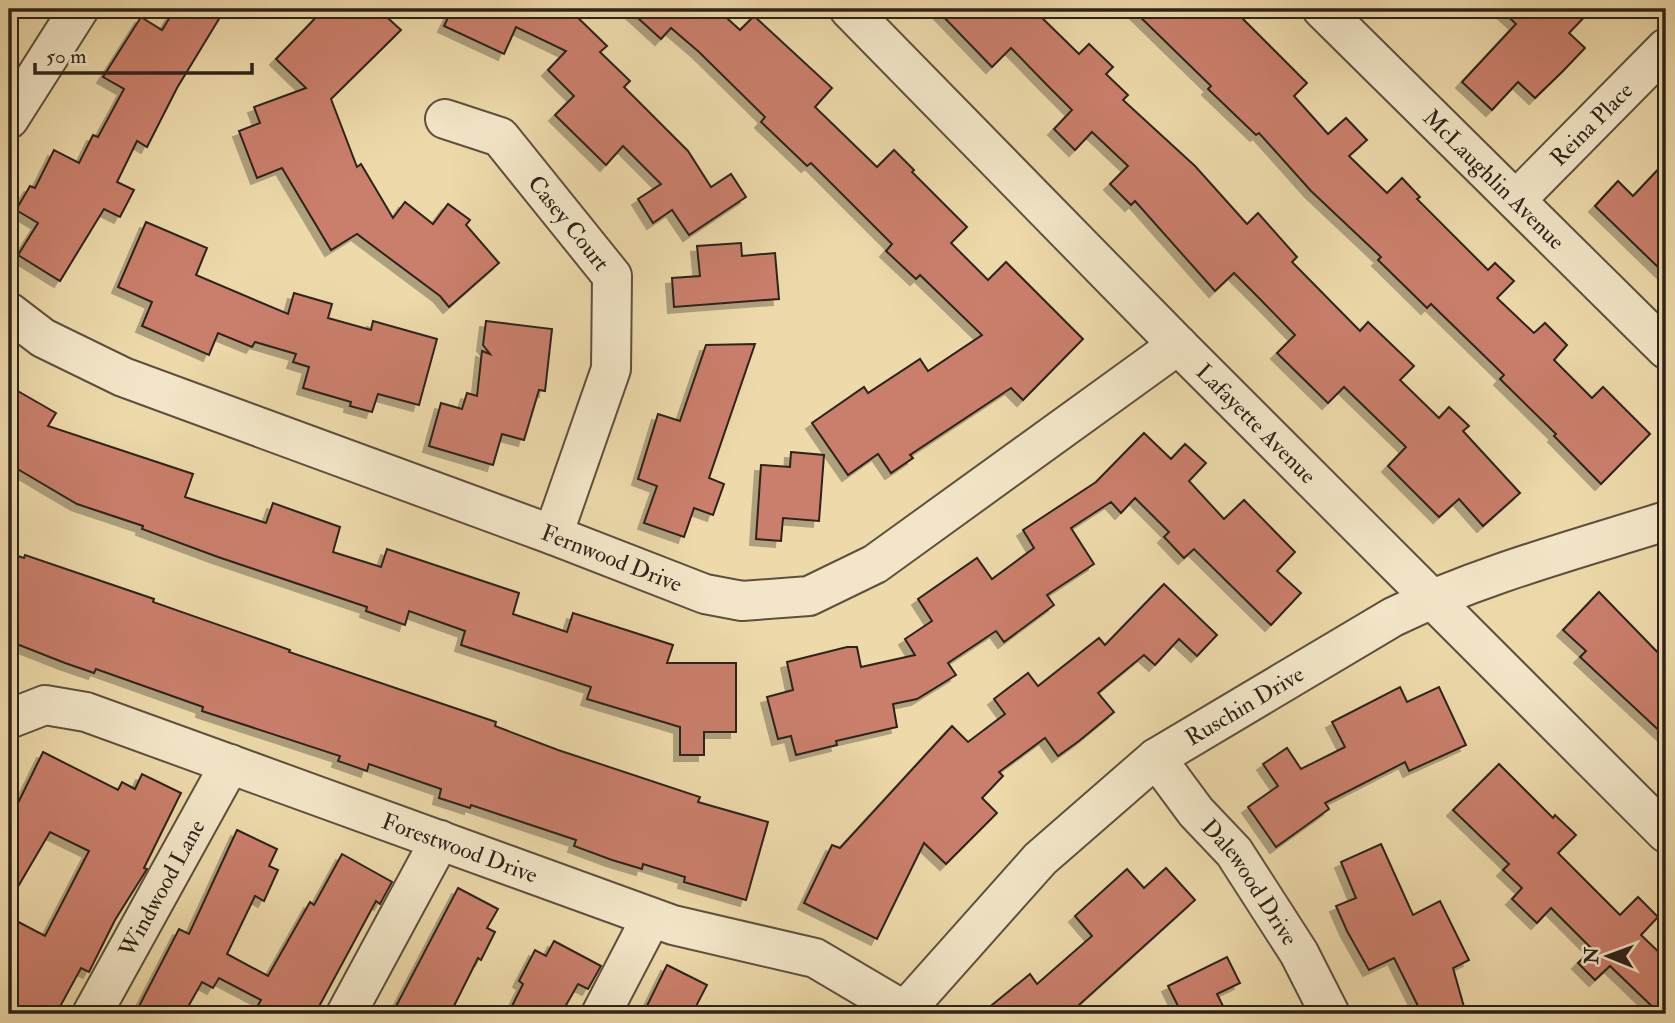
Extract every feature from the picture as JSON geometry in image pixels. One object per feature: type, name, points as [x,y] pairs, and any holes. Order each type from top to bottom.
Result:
[{"type":"street","points":[[9,119],[79,9]]},
{"type":"street","name":"Lafayette Avenue","points":[[849,9],[1178,345],[1666,833]]},
{"type":"street","name":"McLaughlin Avenue","points":[[1322,9],[1666,349]]},
{"type":"street","name":"Reina Place","points":[[1517,200],[1666,48]]},
{"type":"street","name":"Casey Court","points":[[445,119],[500,137],[612,276],[611,369],[553,535]]},
{"type":"street","name":"Fernwood Drive","points":[[9,312],[43,338],[123,377],[553,535],[705,594],[742,601],[809,596],[875,564],[1178,345]]},
{"type":"street","name":"Ruschin Drive","points":[[906,1013],[1040,859],[1156,758],[1393,617],[1433,598],[1467,583],[1666,521]]},
{"type":"street","name":"Forestwood Drive","points":[[9,719],[45,705],[86,712],[652,918],[815,958],[906,1013]]},
{"type":"street","name":"Dalewood Drive","points":[[1156,758],[1196,812],[1234,852],[1299,953],[1330,1014]]},
{"type":"street","name":"Windwood Lane","points":[[92,1014],[230,764]]},
{"type":"street","points":[[346,1014],[440,840]]},
{"type":"street","points":[[601,1014],[652,918]]},
{"type":"building","points":[[175,9],[225,9],[177,88],[147,147],[137,141],[117,182],[134,190],[120,217],[104,209],[60,281],[18,255],[38,223],[16,210],[30,186],[35,188],[54,150],[79,163],[93,135],[98,137],[124,89],[103,77],[141,17],[162,30]]},
{"type":"building","points":[[324,9],[378,9],[401,30],[331,99],[357,167],[361,164],[393,218],[405,202],[433,224],[448,204],[470,220],[466,225],[499,263],[449,307],[440,296],[357,234],[331,250],[282,168],[257,178],[239,131],[260,123],[254,107],[306,88],[276,59]]},
{"type":"building","points":[[452,9],[569,9],[607,46],[600,52],[630,81],[624,87],[688,151],[711,187],[731,174],[746,197],[689,235],[672,210],[653,223],[638,199],[661,184],[623,146],[606,165],[555,115],[574,96],[548,70],[566,51],[516,27],[504,54],[444,26]]},
{"type":"building","points":[[628,9],[717,9],[740,30],[754,16],[832,88],[815,107],[877,167],[894,150],[967,227],[951,243],[988,280],[1006,262],[1083,339],[1023,400],[1011,388],[910,455],[913,458],[891,473],[878,454],[848,475],[812,423],[864,387],[868,393],[920,359],[928,371],[982,335],[920,275],[916,279],[886,251],[892,244],[811,163],[807,166],[761,122],[765,117],[699,52],[671,28],[661,39]]},
{"type":"building","points":[[936,9],[1033,9],[1079,54],[1089,44],[1113,67],[1106,74],[1128,95],[1123,100],[1195,166],[1247,224],[1258,213],[1297,257],[1292,262],[1360,331],[1368,322],[1414,366],[1400,380],[1439,418],[1449,407],[1469,426],[1463,431],[1520,493],[1483,526],[1459,499],[1439,517],[1388,466],[1406,447],[1344,387],[1328,403],[1277,353],[1295,335],[1256,295],[1234,273],[1215,291],[1135,201],[1131,205],[1110,184],[1128,166],[1092,132],[1075,150],[1054,129],[1072,110],[1011,48],[992,67]]},
{"type":"building","points":[[1132,9],[1233,9],[1307,83],[1294,96],[1328,134],[1346,118],[1367,140],[1349,156],[1387,193],[1402,178],[1420,197],[1417,199],[1488,270],[1495,263],[1514,281],[1497,298],[1534,333],[1545,323],[1567,345],[1554,360],[1592,398],[1603,387],[1650,434],[1601,484],[1554,436],[1556,434],[1500,379],[1504,375],[1431,304],[1427,308],[1378,260],[1381,257],[1311,191],[1259,133],[1256,135],[1208,89],[1211,86]]},
{"type":"building","points":[[1500,9],[1592,9],[1569,33],[1585,48],[1563,71],[1535,98],[1518,82],[1492,110],[1462,82],[1516,24]]},
{"type":"building","points":[[1666,161],[1666,275],[1595,206],[1618,181],[1633,196]]},
{"type":"building","points":[[146,222],[207,248],[196,275],[288,314],[294,293],[332,304],[328,318],[371,330],[373,321],[437,339],[419,405],[378,394],[372,412],[350,406],[351,402],[303,388],[309,367],[293,362],[296,354],[255,342],[252,347],[218,333],[209,355],[142,326],[152,302],[118,287]]},
{"type":"building","points":[[741,243],[742,256],[775,253],[779,299],[674,307],[672,278],[700,276],[697,246]]},
{"type":"building","points":[[486,321],[552,329],[545,391],[539,390],[524,440],[502,434],[493,465],[429,446],[441,403],[462,409],[467,393],[477,396],[482,351],[490,354],[483,345]]},
{"type":"building","points":[[755,344],[709,478],[724,484],[713,515],[694,508],[684,537],[644,523],[657,486],[638,479],[658,414],[680,421],[706,345]]},
{"type":"building","points":[[9,386],[56,413],[48,426],[193,474],[185,497],[266,523],[273,503],[340,527],[333,552],[381,567],[387,549],[519,593],[513,614],[567,632],[573,613],[673,645],[667,663],[736,663],[736,732],[704,732],[704,755],[680,755],[680,727],[587,699],[591,687],[461,645],[465,631],[409,611],[405,625],[366,611],[367,607],[218,557],[142,529],[143,526],[77,504],[9,464]]},
{"type":"building","points":[[1144,433],[1171,459],[1185,444],[1206,463],[1189,481],[1224,519],[1244,500],[1295,552],[1277,571],[1301,593],[1271,625],[1194,549],[1184,558],[1164,537],[1169,532],[1135,498],[1121,513],[1111,502],[1071,528],[1094,564],[1047,595],[1054,605],[1004,642],[996,631],[948,663],[956,675],[917,699],[893,704],[897,727],[836,741],[837,745],[796,755],[791,736],[778,739],[767,697],[793,690],[787,662],[847,647],[857,647],[861,667],[915,655],[905,639],[932,621],[918,599],[977,558],[992,579],[1034,548],[1023,530],[1096,482]]},
{"type":"building","points":[[791,452],[824,455],[819,521],[783,518],[781,541],[756,539],[761,465],[790,467]]},
{"type":"building","points":[[9,553],[24,558],[25,555],[154,599],[153,602],[290,650],[289,652],[496,722],[495,726],[558,750],[700,797],[698,802],[768,822],[746,900],[684,882],[685,877],[643,864],[642,869],[612,860],[574,846],[576,840],[471,805],[470,808],[439,798],[441,789],[369,764],[367,771],[338,761],[340,756],[202,711],[203,707],[96,669],[94,673],[9,641]]},
{"type":"building","points":[[1164,584],[1217,635],[1197,656],[1179,639],[1155,665],[1144,655],[1098,693],[1114,712],[1079,741],[1058,756],[1045,738],[999,772],[1003,776],[982,798],[997,813],[946,864],[924,843],[877,939],[804,903],[832,845],[840,848],[952,726],[968,742],[1005,714],[994,699],[1028,673],[1038,686],[1099,638],[1105,645]]},
{"type":"building","points":[[1599,592],[1666,661],[1666,737],[1580,657],[1586,651],[1563,630]]},
{"type":"building","points":[[1400,687],[1407,702],[1439,687],[1466,745],[1409,771],[1405,762],[1325,803],[1329,809],[1276,847],[1248,807],[1278,786],[1263,764],[1287,748],[1301,769],[1345,747],[1332,722]]},
{"type":"building","points":[[43,752],[118,790],[122,782],[135,789],[142,774],[181,793],[144,868],[147,869],[115,920],[89,972],[81,968],[56,1014],[9,1014],[9,917],[45,936],[89,851],[50,832],[9,902],[9,798],[18,803]]},
{"type":"building","points":[[1499,764],[1553,818],[1555,815],[1576,835],[1558,853],[1620,915],[1638,897],[1658,917],[1641,935],[1666,959],[1666,1014],[1660,1014],[1610,966],[1595,980],[1578,963],[1592,949],[1551,908],[1537,923],[1512,899],[1522,888],[1503,870],[1509,864],[1453,810]]},
{"type":"building","points":[[237,830],[277,849],[269,866],[278,870],[264,901],[255,896],[227,954],[268,976],[310,902],[314,905],[342,854],[392,882],[380,904],[376,901],[315,1014],[253,1014],[261,1000],[219,978],[213,988],[202,982],[184,1014],[135,1014],[179,929],[189,934]]},
{"type":"building","points":[[1381,844],[1413,915],[1440,901],[1469,960],[1453,968],[1466,1014],[1422,1014],[1394,958],[1369,970],[1347,931],[1336,906],[1356,898],[1341,862]]},
{"type":"building","points":[[1166,868],[1195,900],[1069,1014],[981,1014],[1030,974],[1037,984],[1092,936],[1075,916],[1127,869],[1144,888]]},
{"type":"building","points":[[458,888],[498,909],[487,928],[495,932],[481,960],[478,958],[450,1014],[392,1014]]},
{"type":"building","points":[[554,941],[601,966],[588,989],[578,984],[561,1014],[508,1014],[523,984],[519,981],[535,950],[546,956]]},
{"type":"building","points":[[1227,957],[1240,983],[1217,994],[1227,1014],[1182,1014],[1168,986]]},
{"type":"building","points":[[667,965],[707,985],[692,1014],[643,1014]]}]
